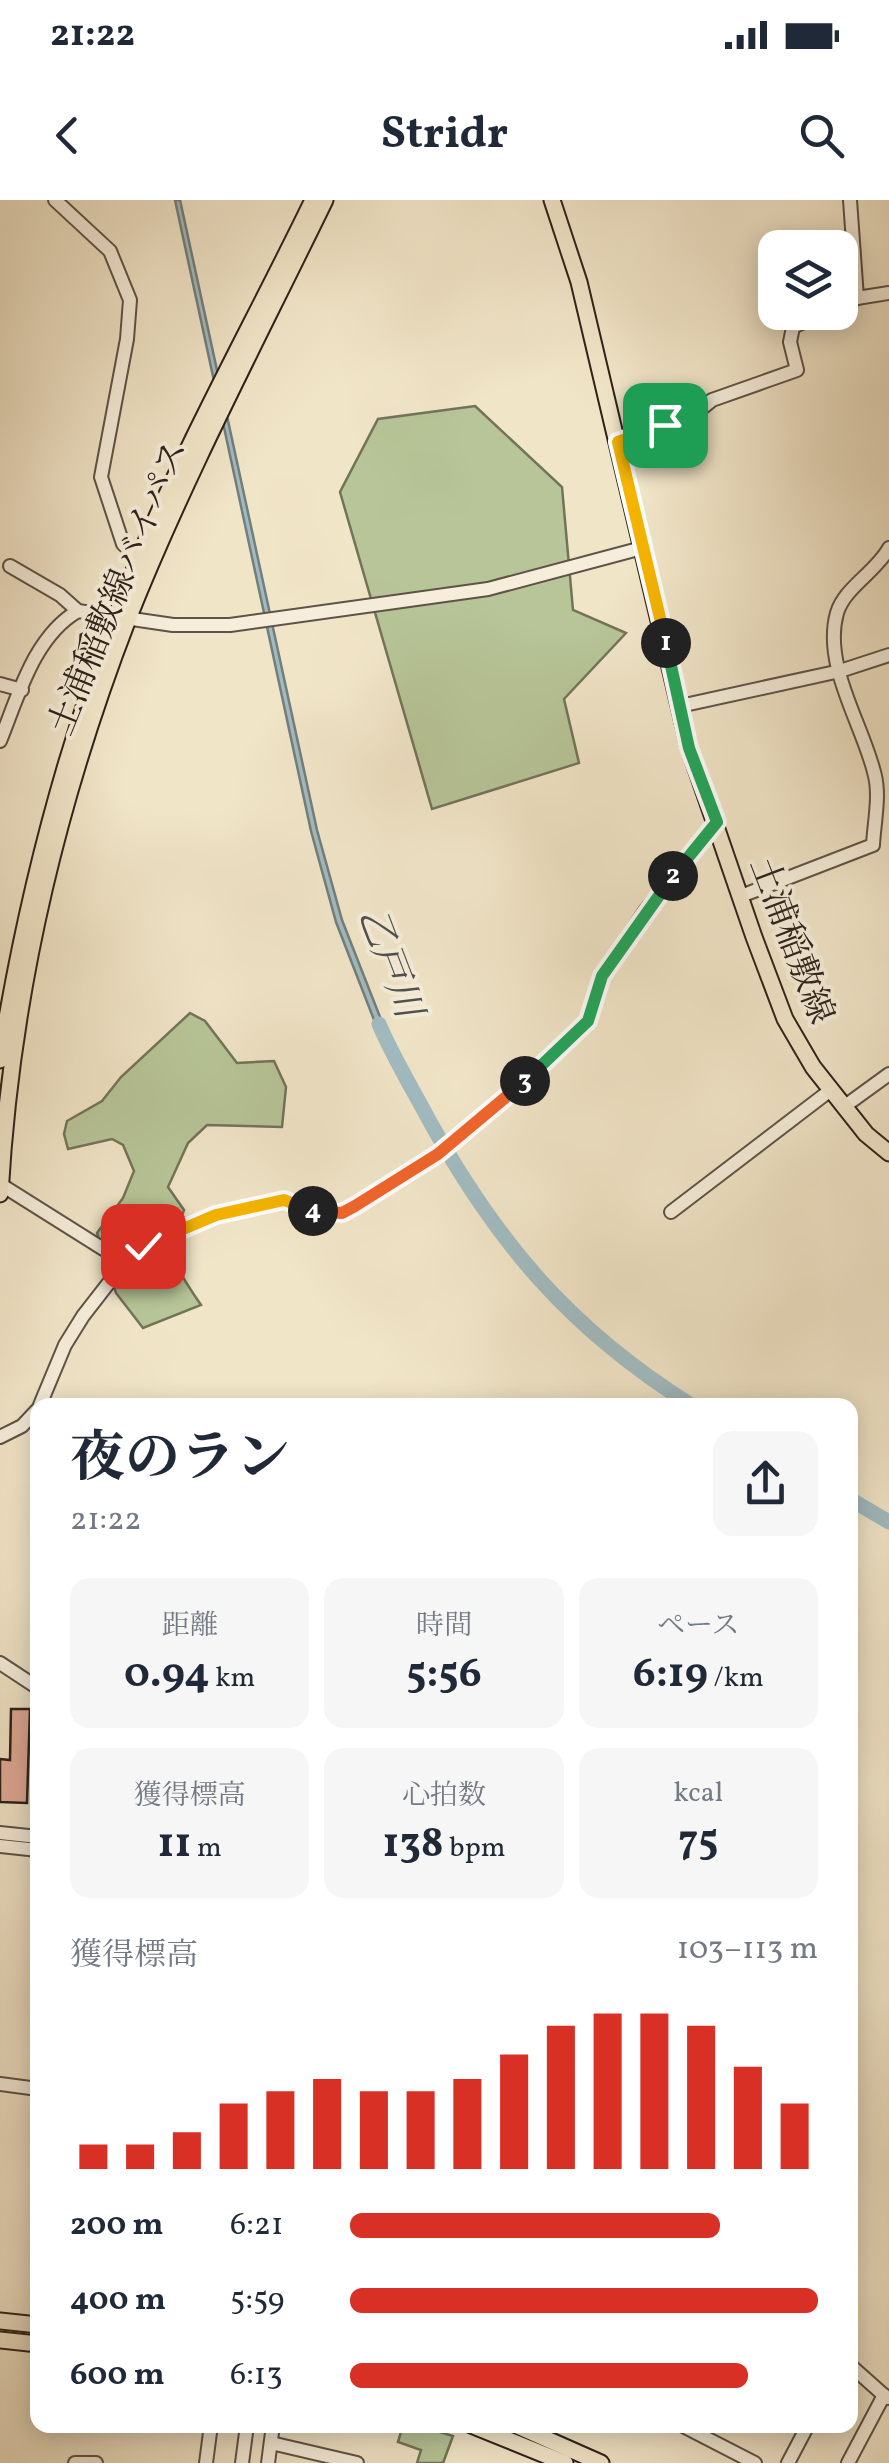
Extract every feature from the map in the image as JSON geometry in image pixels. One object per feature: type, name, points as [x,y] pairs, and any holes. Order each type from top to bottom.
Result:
[{"type":"main road","name":"土浦稲敷線バイパス","points":[[0,1194],[24,984],[41,901],[139,558],[312,200]]},
{"type":"main road","name":"土浦稲敷線バイパス","points":[[0,1060],[22,934],[49,823],[122,618],[325,200]]},
{"type":"main road","name":"土浦稲敷線","points":[[552,200],[579,282],[689,748],[740,896],[786,1019],[814,1067],[866,1134],[889,1153]]},
{"type":"main road","points":[[0,2321],[30,2324]]},
{"type":"main road","points":[[0,2340],[30,2343]]},
{"type":"main road","points":[[501,2433],[601,2463]]},
{"type":"main road","points":[[534,2442],[565,2463]]},
{"type":"street","points":[[55,200],[110,251],[130,300],[128,339],[101,476],[123,544],[139,558]]},
{"type":"street","points":[[850,200],[852,230]]},
{"type":"street","points":[[858,298],[889,293]]},
{"type":"street","points":[[618,442],[688,419],[712,400],[797,370],[790,342],[792,330]]},
{"type":"street","points":[[10,566],[60,595],[78,611],[198,626],[488,588],[642,548]]},
{"type":"street","points":[[740,896],[873,845],[883,780],[840,672],[834,631],[837,610],[889,548]]},
{"type":"street","points":[[0,741],[30,664],[78,611]]},
{"type":"street","points":[[680,706],[840,672],[889,655]]},
{"type":"street","points":[[0,684],[22,690]]},
{"type":"street","points":[[41,1398],[64,1345],[124,1262],[143,1246],[180,1229],[284,1200],[315,1212],[342,1213],[445,1148],[588,1021],[602,976],[646,911],[717,822]]},
{"type":"street","points":[[844,1106],[889,1074]]},
{"type":"street","points":[[671,1212],[832,1089]]},
{"type":"street","points":[[0,1184],[124,1262]]},
{"type":"street","points":[[0,1437],[13,1432],[30,1416]]},
{"type":"street","points":[[0,1662],[30,1683]]},
{"type":"street","points":[[0,1833],[30,1836]]},
{"type":"street","points":[[0,1846],[30,1849]]},
{"type":"street","points":[[0,2084],[30,2088]]},
{"type":"street","points":[[848,2463],[886,2398],[858,2372]]},
{"type":"street","points":[[206,2463],[211,2433]]},
{"type":"street","points":[[242,2463],[245,2433]]},
{"type":"street","points":[[268,2463],[272,2433]]},
{"type":"street","points":[[697,2433],[755,2463]]},
{"type":"street","points":[[788,2463],[801,2433]]},
{"type":"street","points":[[271,2444],[357,2463]]},
{"type":"street","points":[[75,2463],[96,2463]]},
{"type":"green space","points":[[475,406],[562,487],[573,610],[626,633],[564,699],[579,763],[432,809],[340,492],[378,419]]},
{"type":"green space","points":[[190,1013],[205,1021],[237,1063],[274,1061],[286,1087],[282,1127],[207,1125],[188,1143],[168,1187],[184,1210],[176,1239],[176,1260],[201,1305],[143,1328],[116,1293],[97,1233],[123,1198],[134,1171],[123,1145],[112,1139],[68,1149],[64,1134],[67,1121],[102,1101],[121,1077]]},
{"type":"green space","points":[[401,2433],[453,2436],[443,2463],[417,2463],[421,2450],[398,2442]]},
{"type":"water","points":[[175,200],[180,200],[317,830],[342,920],[389,1040],[383,1043],[336,922],[311,831]]},
{"type":"building","points":[[11,1709],[30,1709],[27,1803],[0,1802],[0,1759],[10,1760]]},
{"type":"waterway","name":"乙戸川","points":[[379,1024],[455,1165],[510,1245],[573,1314],[609,1346],[681,1398]]},
{"type":"waterway","name":"乙戸川","points":[[858,1504],[889,1522]]},
{"type":"route","points":[[143,1246],[216,1215],[284,1200],[315,1212],[342,1213],[438,1154],[588,1021],[602,976],[646,911],[717,822],[689,748],[618,442],[665,425]]}]
